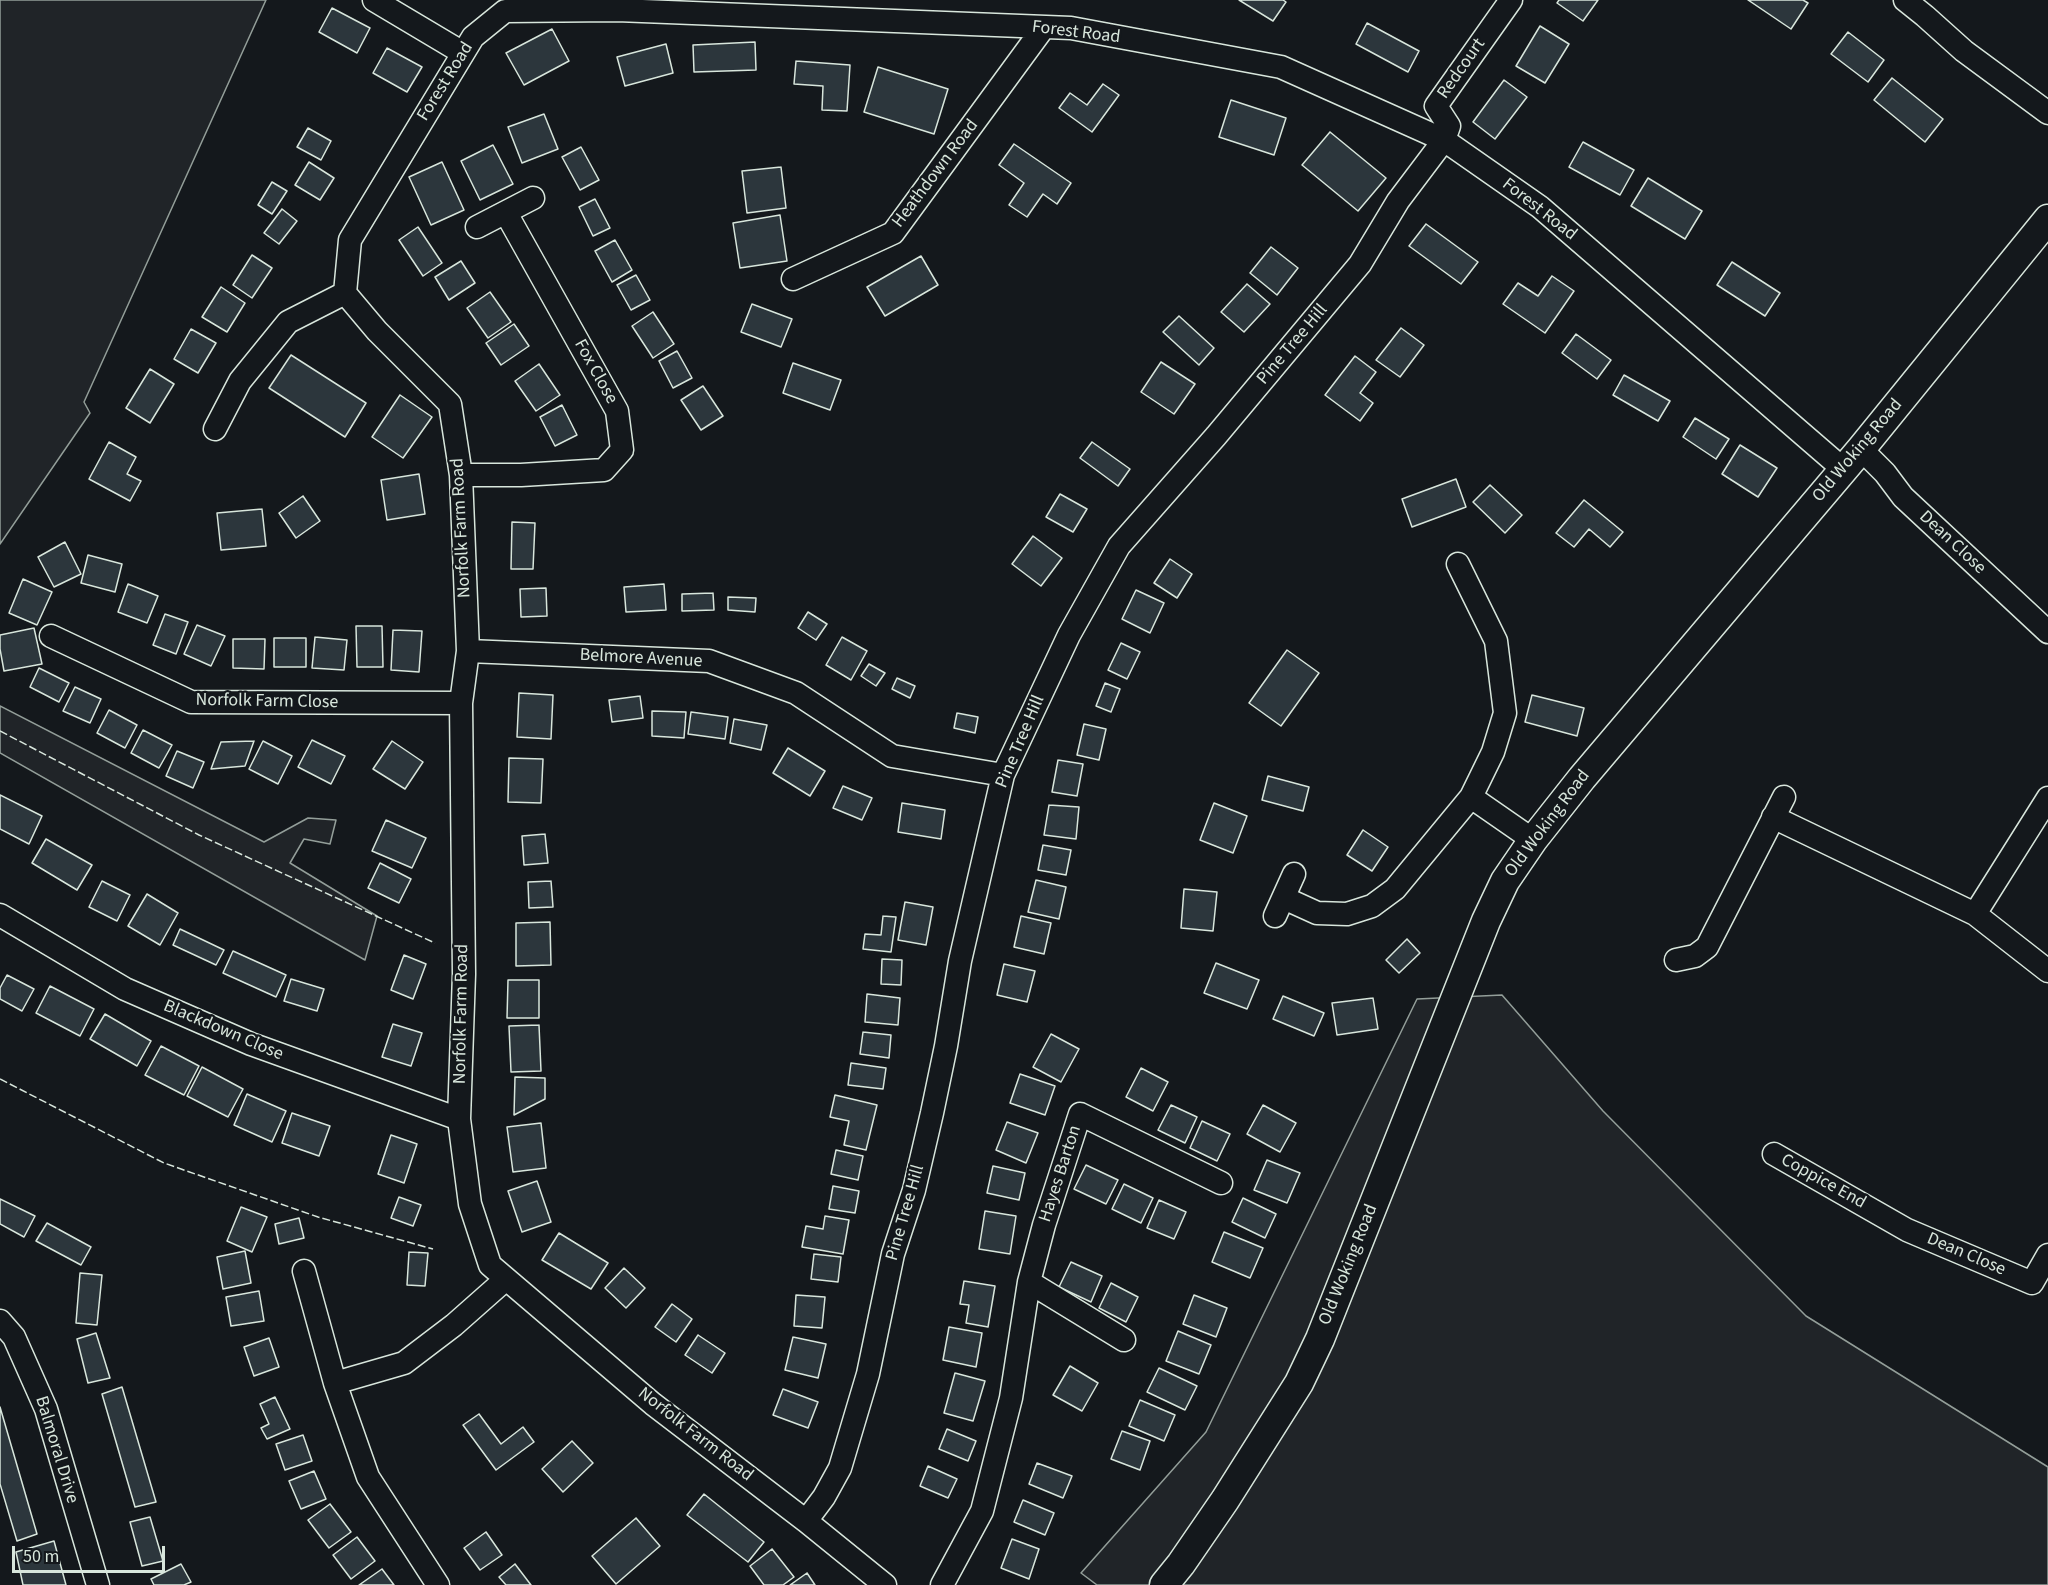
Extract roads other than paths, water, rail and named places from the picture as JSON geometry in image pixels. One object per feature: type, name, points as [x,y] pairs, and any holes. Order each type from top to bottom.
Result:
[{"type":"main road","name":"Old Woking Road","points":[[1164,1585],[1225,1500],[1299,1383],[1324,1328],[1486,921],[1505,881],[1533,840],[1590,769],[1852,459],[2048,219]]},
{"type":"street","points":[[374,0],[464,53]]},
{"type":"street","name":"Redcourt","points":[[1443,140],[1449,126],[1436,106],[1511,0]]},
{"type":"street","points":[[1905,0],[1964,51],[2048,114]]},
{"type":"street","name":"Forest Road","points":[[345,293],[350,240],[473,37],[505,11],[618,5],[1071,28],[1281,67],[1443,140],[1539,207],[1852,459]]},
{"type":"street","name":"Heathdown Road","points":[[793,279],[893,233],[1044,27]]},
{"type":"street","name":"Pine Tree Hill","points":[[806,1521],[824,1497],[840,1468],[868,1374],[893,1254],[914,1190],[932,1113],[946,1047],[960,961],[1004,775],[1069,635],[1119,546],[1354,272],[1398,201],[1443,140]]},
{"type":"street","points":[[477,227],[533,198]]},
{"type":"street","name":"Fox Close","points":[[461,475],[521,475],[604,470],[622,450],[617,411],[506,213]]},
{"type":"street","points":[[215,429],[240,381],[288,322],[345,293]]},
{"type":"street","name":"Norfolk Farm Road","points":[[345,293],[377,331],[450,404],[461,475],[468,651],[461,703],[464,974],[459,1119],[470,1204],[490,1265],[653,1404],[806,1521],[885,1585]]},
{"type":"street","name":"Dean Close","points":[[1852,459],[1885,473],[1903,497],[2048,632]]},
{"type":"street","points":[[1294,874],[1279,907],[1317,913],[1347,914],[1372,906],[1395,889],[1471,797],[1493,752],[1505,712],[1496,641],[1458,564]]},
{"type":"street","name":"Norfolk Farm Close","points":[[51,636],[190,702],[461,703]]},
{"type":"street","name":"Belmore Avenue","points":[[468,651],[709,661],[796,693],[892,756],[1004,775]]},
{"type":"street","points":[[1471,797],[1533,840]]},
{"type":"street","points":[[1676,960],[1695,956],[1707,947],[1784,797]]},
{"type":"street","points":[[1975,914],[2048,798]]},
{"type":"street","points":[[1773,818],[1975,914],[2048,971]]},
{"type":"street","name":"Blackdown Close","points":[[0,915],[125,989],[250,1044],[459,1119]]},
{"type":"street","name":"Hayes Barton","points":[[942,1585],[982,1511],[1011,1398],[1029,1282],[1044,1225],[1080,1114],[1221,1183]]},
{"type":"street","name":"Coppice End","points":[[1774,1154],[1873,1209]]},
{"type":"street","name":"Dean Close","points":[[1873,1209],[1907,1230],[2032,1283],[2048,1254]]},
{"type":"street","points":[[304,1271],[335,1383],[368,1477],[438,1585]]},
{"type":"street","points":[[335,1383],[404,1364],[454,1325],[506,1279]]},
{"type":"street","points":[[1029,1282],[1124,1340]]},
{"type":"street","name":"Balmoral Drive","points":[[0,1321],[14,1337],[46,1409],[98,1585]]}]
